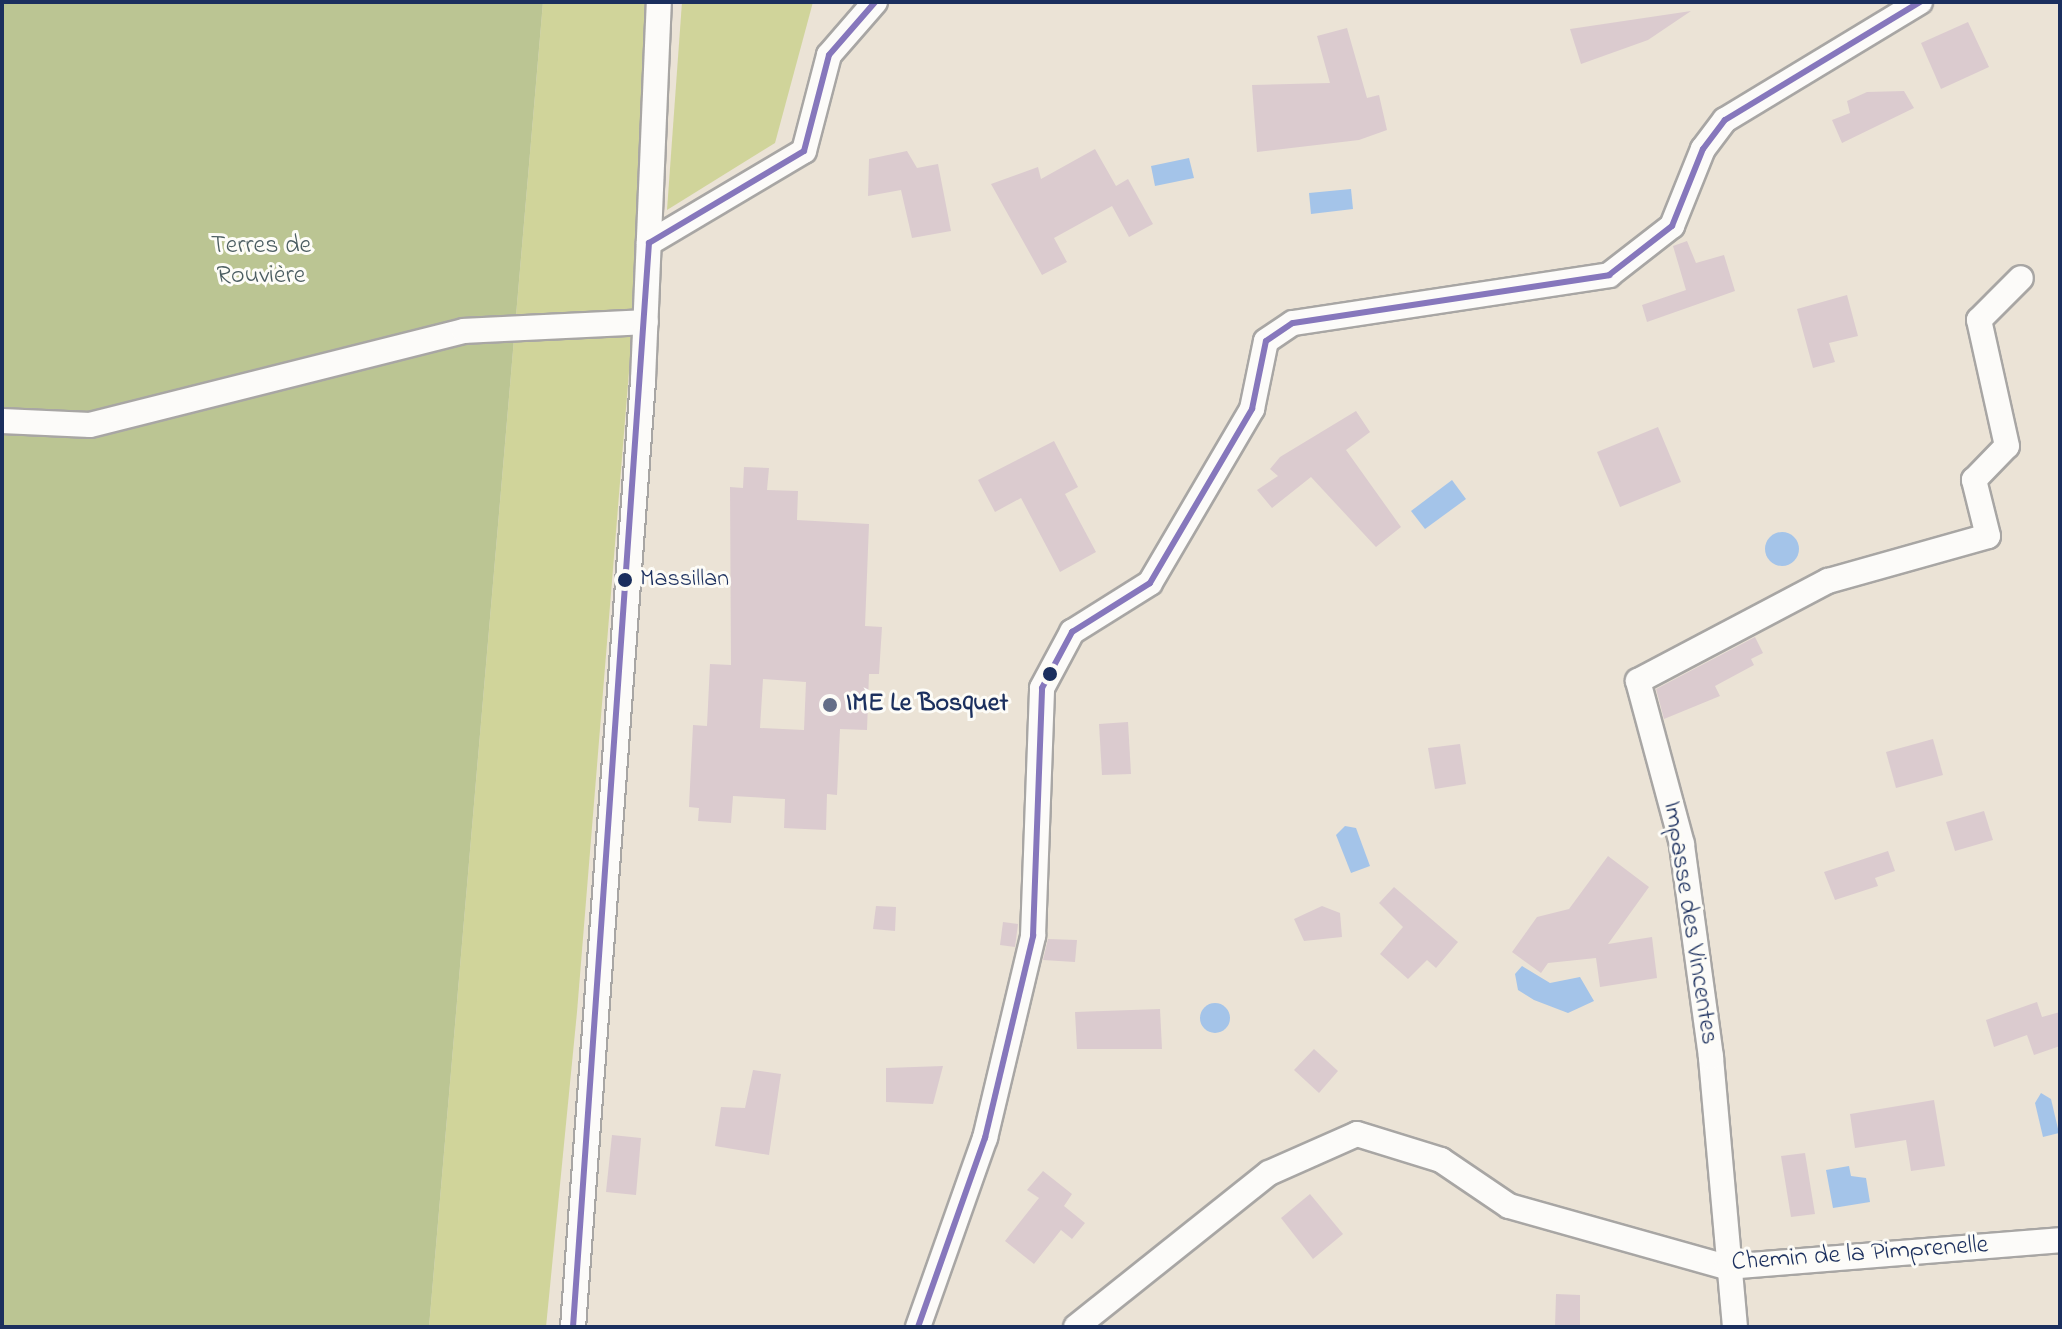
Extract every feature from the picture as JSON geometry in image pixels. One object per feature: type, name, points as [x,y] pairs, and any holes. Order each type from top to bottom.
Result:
[{"type":"street","points":[[573,1327],[646,322],[659,2]]},
{"type":"street","points":[[649,243],[804,151],[829,55],[875,2]]},
{"type":"street","points":[[918,1327],[985,1138],[1033,936],[1042,688],[1072,632],[1150,583],[1252,409],[1266,341],[1293,323],[1609,275],[1672,226],[1703,149],[1725,120],[1920,2]]},
{"type":"street","name":"Impasse des Vincentes","points":[[1726,1267],[1711,1057],[1682,844],[1638,681],[1828,581],[1988,536],[1974,480],[2007,446],[1979,320],[2021,278]]},
{"type":"street","points":[[2,421],[90,425],[464,331],[646,322]]},
{"type":"street","name":"Chemin de la Pimprenelle","points":[[1076,1327],[1269,1173],[1357,1134],[1441,1160],[1509,1206],[1726,1267],[2060,1240]]},
{"type":"street","points":[[1726,1267],[1735,1327]]},
{"type":"green space","name":"Terres de Rouvière","points":[[2,2],[543,2],[429,1327],[2,1327]]},
{"type":"green space","points":[[543,2],[659,2],[577,1012],[546,1327],[429,1327]]},
{"type":"green space","points":[[682,2],[813,2],[775,143],[667,210]]},
{"type":"water","points":[[1189,158],[1194,178],[1155,186],[1151,166]]},
{"type":"water","points":[[1351,189],[1353,209],[1311,214],[1309,193]]},
{"type":"water","points":[[1452,480],[1466,499],[1425,529],[1411,511]]},
{"type":"water","points":[[1782,532],[1794,537],[1799,549],[1794,561],[1782,566],[1770,561],[1765,549],[1770,537]]},
{"type":"water","points":[[1345,826],[1356,828],[1370,866],[1351,873],[1336,835]]},
{"type":"water","points":[[1522,966],[1550,983],[1580,977],[1594,1001],[1568,1013],[1534,1000],[1518,990],[1515,974]]},
{"type":"water","points":[[1215,1003],[1226,1007],[1230,1018],[1226,1029],[1215,1033],[1204,1029],[1200,1018],[1204,1007]]},
{"type":"water","points":[[2041,1093],[2051,1099],[2059,1133],[2043,1137],[2035,1103]]},
{"type":"water","points":[[1849,1166],[1851,1176],[1866,1178],[1870,1202],[1833,1208],[1826,1170]]},
{"type":"building","points":[[1691,11],[1648,40],[1581,64],[1570,29]]},
{"type":"building","points":[[1968,22],[1989,67],[1941,89],[1921,43]]},
{"type":"building","points":[[1347,28],[1367,98],[1379,95],[1387,130],[1359,140],[1257,152],[1252,85],[1330,83],[1317,36]]},
{"type":"building","points":[[1904,91],[1914,108],[1842,143],[1832,120],[1850,113],[1847,101],[1867,92]]},
{"type":"building","points":[[1095,149],[1116,186],[1128,179],[1153,224],[1129,237],[1112,206],[1054,238],[1067,262],[1042,275],[991,184],[1038,167],[1041,179]]},
{"type":"building","points":[[907,151],[917,168],[938,164],[951,231],[912,238],[901,190],[868,196],[869,159]]},
{"type":"building","points":[[1687,241],[1696,263],[1724,255],[1735,291],[1647,322],[1642,305],[1686,290],[1673,246]]},
{"type":"building","points":[[1847,295],[1858,336],[1829,343],[1835,362],[1813,368],[1797,309]]},
{"type":"building","points":[[1356,411],[1370,432],[1346,450],[1401,527],[1376,547],[1311,477],[1272,508],[1257,490],[1278,476],[1270,469],[1280,457]]},
{"type":"building","points":[[1658,427],[1681,482],[1620,507],[1597,452]]},
{"type":"building","points":[[1054,441],[1078,487],[1065,494],[1096,552],[1060,572],[1021,498],[995,512],[978,480]]},
{"type":"building","points":[[744,467],[769,468],[767,490],[798,491],[797,520],[869,524],[865,626],[882,627],[879,674],[869,674],[867,730],[840,729],[837,795],[827,794],[826,830],[784,828],[785,799],[733,796],[731,823],[698,821],[699,808],[689,807],[693,725],[707,726],[710,664],[731,665],[730,487],[743,488]],"holes":[[[763,679],[806,682],[804,730],[760,728]]]},
{"type":"building","points":[[1755,637],[1763,653],[1751,659],[1754,665],[1715,686],[1720,696],[1664,719],[1656,689]]},
{"type":"building","points":[[1128,722],[1131,774],[1102,775],[1099,724]]},
{"type":"building","points":[[1933,739],[1943,775],[1896,788],[1886,752]]},
{"type":"building","points":[[1460,744],[1466,784],[1435,789],[1428,748]]},
{"type":"building","points":[[1984,811],[1993,840],[1955,851],[1946,822]]},
{"type":"building","points":[[1888,851],[1895,871],[1875,878],[1878,886],[1835,900],[1824,872]]},
{"type":"building","points":[[1608,856],[1649,887],[1608,944],[1652,937],[1657,978],[1600,987],[1596,958],[1548,963],[1541,973],[1512,952],[1537,917],[1569,909]]},
{"type":"building","points":[[1394,887],[1458,942],[1436,968],[1427,960],[1408,979],[1380,954],[1403,927],[1379,903]]},
{"type":"building","points":[[876,906],[896,907],[895,931],[873,929]]},
{"type":"building","points":[[1322,906],[1340,913],[1342,937],[1304,941],[1294,919]]},
{"type":"building","points":[[1003,922],[1018,924],[1015,947],[1000,945]]},
{"type":"building","points":[[1048,939],[1077,940],[1075,962],[1043,960]]},
{"type":"building","points":[[2037,1002],[2042,1017],[2060,1012],[2060,1046],[2034,1055],[2027,1035],[1994,1047],[1986,1020]]},
{"type":"building","points":[[1160,1009],[1162,1049],[1077,1049],[1075,1012]]},
{"type":"building","points":[[1314,1049],[1338,1071],[1319,1093],[1294,1070]]},
{"type":"building","points":[[943,1066],[933,1104],[886,1102],[886,1068]]},
{"type":"building","points":[[753,1070],[781,1074],[769,1155],[715,1146],[721,1107],[745,1108]]},
{"type":"building","points":[[1934,1100],[1945,1166],[1911,1171],[1906,1140],[1855,1148],[1850,1114]]},
{"type":"building","points":[[612,1135],[641,1138],[636,1195],[606,1192]]},
{"type":"building","points":[[1805,1153],[1815,1214],[1791,1217],[1781,1156]]},
{"type":"building","points":[[1043,1171],[1072,1194],[1064,1206],[1085,1223],[1072,1239],[1061,1230],[1034,1264],[1005,1241],[1039,1198],[1027,1190]]},
{"type":"building","points":[[1310,1194],[1343,1234],[1313,1259],[1281,1218]]},
{"type":"building","points":[[1556,1294],[1580,1295],[1580,1327],[1555,1327]]},
{"type":"transit line","points":[[649,243],[804,151],[829,55],[875,2]]},
{"type":"transit line","points":[[918,1327],[985,1138],[1033,936],[1042,688],[1072,632],[1150,583],[1252,409],[1266,341],[1293,323],[1609,275],[1672,226],[1703,149],[1725,120],[1920,2]]},
{"type":"transit line","points":[[573,1327],[649,243]]},
{"type":"place","name":"Massillan","points":[[625,580]]},
{"type":"place","name":"IME Le Bosquet","points":[[830,705]]}]
